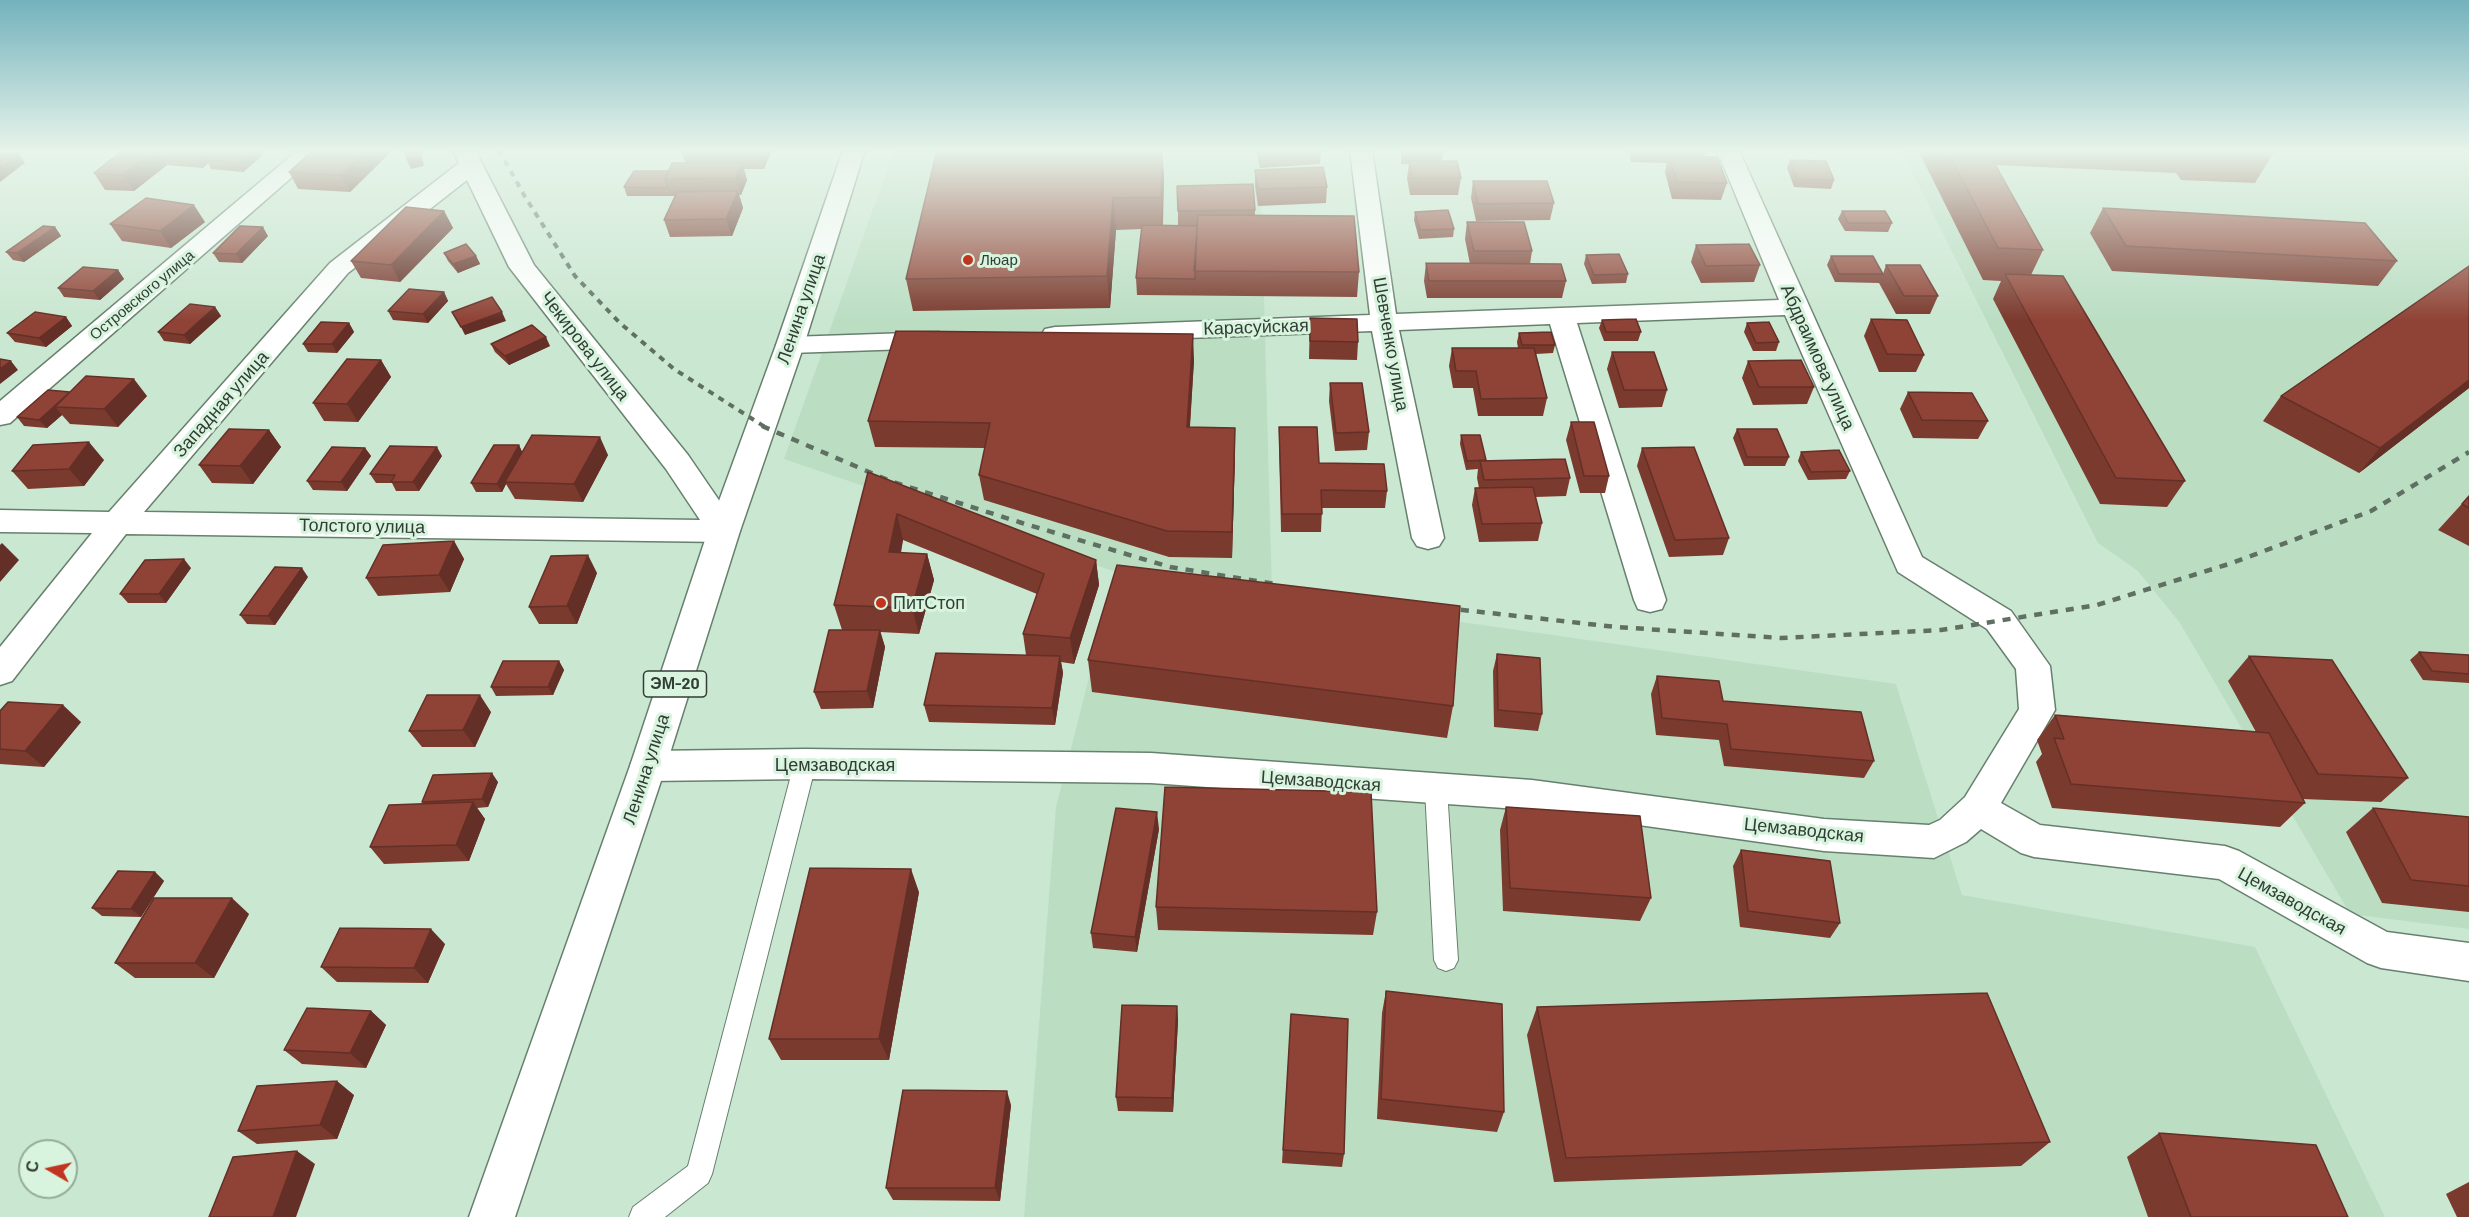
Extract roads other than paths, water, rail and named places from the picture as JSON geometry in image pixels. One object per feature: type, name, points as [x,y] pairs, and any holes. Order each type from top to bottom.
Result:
[{"type":"street","name":"Островского улица","points":[[0,416],[245,207]]},
{"type":"street","name":"Западная улица","points":[[0,672],[117,523],[339,268],[410,207]]},
{"type":"street","name":"Чекирова улица","points":[[492,207],[522,267],[677,462],[724,531]]},
{"type":"street","name":"Ленина улица","points":[[492,1217],[648,766],[724,531],[790,345],[835,207]]},
{"type":"street","name":"Шевченко улица","points":[[1369,207],[1384,322],[1428,538]]},
{"type":"street","name":"Абдраимова улица","points":[[1752,207],[1910,564],[1999,621],[2033,666]]},
{"type":"street","name":"Карасуйская","points":[[1032,336],[1795,307]]},
{"type":"street","points":[[1561,315],[1650,600]]},
{"type":"street","points":[[790,345],[961,339]]},
{"type":"street","name":"Толстого улица","points":[[0,521],[724,531]]},
{"type":"street","name":"Цемзаводская","points":[[648,766],[805,764],[1151,768],[1532,795],[1824,835],[1934,842],[1953,831],[1978,808],[2037,710],[2033,666]]},
{"type":"street","name":"Цемзаводская","points":[[1978,808],[2034,841],[2225,863],[2381,950],[2469,962]]},
{"type":"lane","points":[[643,1217],[699,1174],[805,764]]},
{"type":"lane","points":[[1436,789],[1446,960]]},
{"type":"railway","points":[[531,207],[575,276],[620,323],[674,369],[765,427]]},
{"type":"railway","points":[[762,426],[890,481],[1022,523],[1170,567],[1275,584]]},
{"type":"railway","points":[[1445,608],[1616,627],[1781,638],[1941,630],[2097,605],[2232,563],[2371,511],[2469,452]]},
{"type":"place","name":"Люар","points":[[968,260]]},
{"type":"place","name":"ПитСтоп","points":[[881,603]]}]
